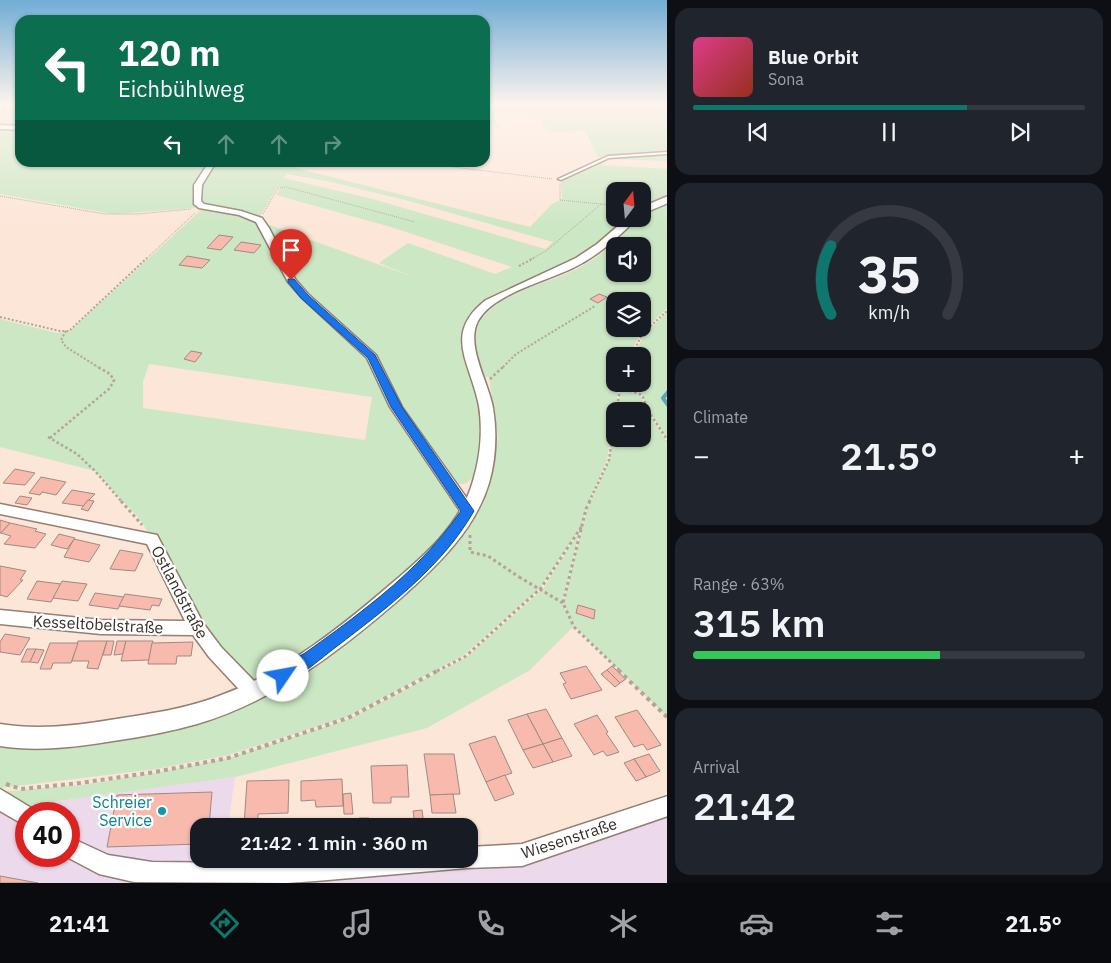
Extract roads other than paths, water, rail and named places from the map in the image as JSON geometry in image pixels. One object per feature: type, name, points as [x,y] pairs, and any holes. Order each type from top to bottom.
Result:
[{"type":"street","points":[[211,167],[198,185],[197,202],[202,206],[241,213],[259,220],[265,228],[291,280],[304,296],[372,357],[396,407],[468,511]]},
{"type":"street","points":[[651,207],[667,199]]},
{"type":"street","points":[[0,735],[14,738],[50,739],[142,726],[200,713],[253,692],[310,658],[372,611],[425,564],[447,541],[468,511],[476,494],[487,452],[486,405],[468,338],[474,316],[492,300],[565,269],[590,254],[621,228]]},
{"type":"street","name":"Ostlandstraße","points":[[0,509],[152,539],[196,628],[215,652],[253,692]]},
{"type":"street","name":"Kesseltobelstraße","points":[[0,617],[101,626],[196,628]]},
{"type":"street","points":[[0,799],[15,809]]},
{"type":"street","name":"Wiesenstraße","points":[[478,857],[522,855],[667,806]]},
{"type":"street","points":[[80,853],[99,863],[130,870],[221,879],[354,868]]},
{"type":"lane","points":[[560,179],[608,158],[667,153]]},
{"type":"waterway","points":[[667,393],[663,398],[667,404]]},
{"type":"place","name":"Schreier Service","points":[[162,811]]}]
